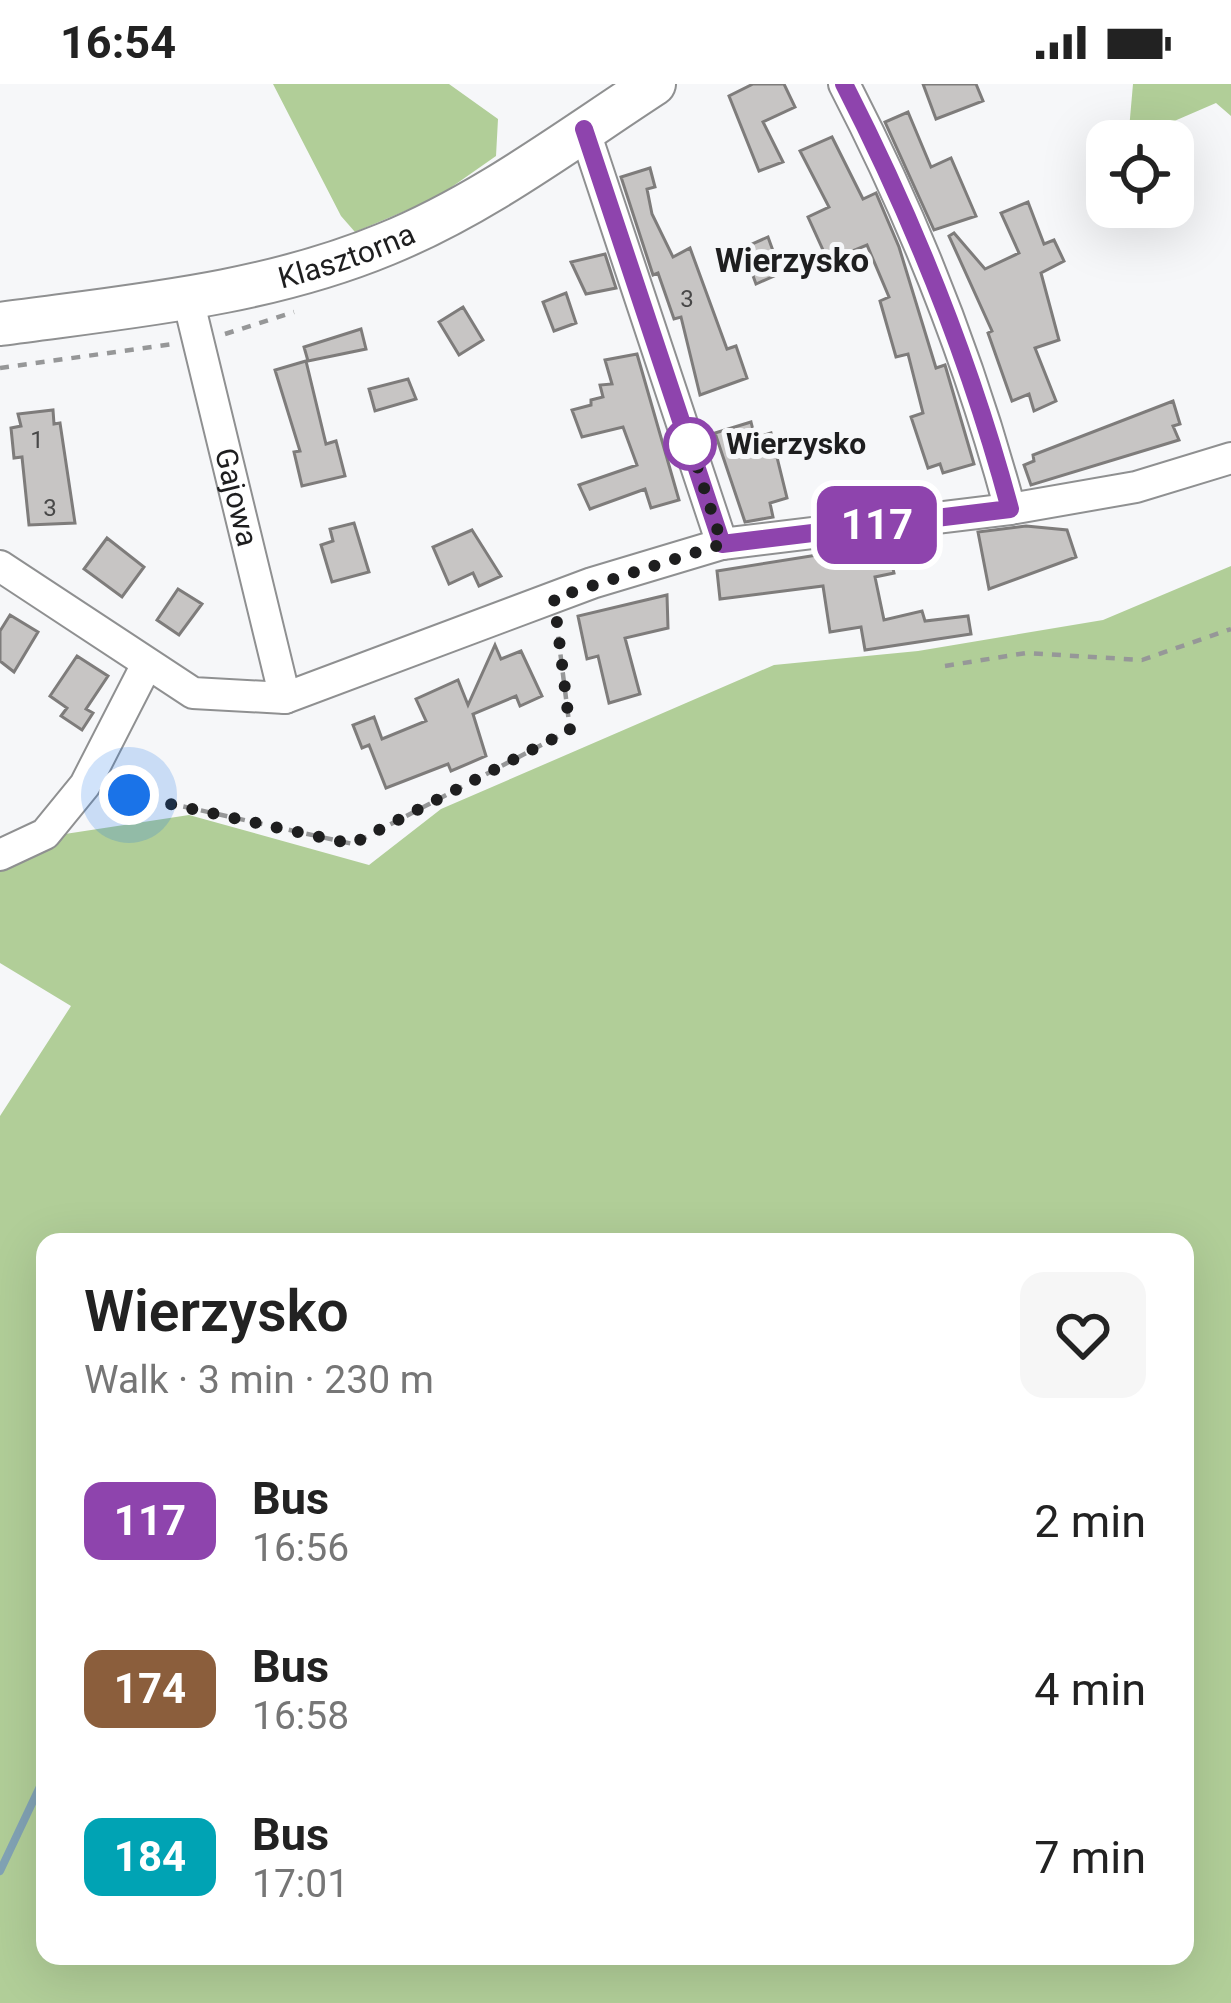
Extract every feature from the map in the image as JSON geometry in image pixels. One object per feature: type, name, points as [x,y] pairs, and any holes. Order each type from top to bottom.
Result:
[{"type":"main road","name":"Klasztorna","points":[[0,324],[188,299],[269,282],[388,244],[493,189],[654,84]]},
{"type":"street","points":[[844,84],[941,290],[981,399],[1010,509]]},
{"type":"street","points":[[584,129],[722,544]]},
{"type":"street","name":"Gajowa","points":[[188,299],[285,698]]},
{"type":"street","points":[[0,566],[193,693],[285,698],[554,598],[722,544],[1010,509],[1136,488],[1231,458]]},
{"type":"street","points":[[0,855],[45,834],[85,785],[147,664]]},
{"type":"path","points":[[85,785],[352,844],[570,730],[554,598]]},
{"type":"path","points":[[945,666],[1026,653],[1142,660],[1231,629]]},
{"type":"green space","points":[[273,84],[449,84],[498,119],[496,156],[436,198],[355,232],[341,216]]},
{"type":"green space","points":[[1133,84],[1231,84],[1231,116],[1216,103],[1177,120],[1130,120]]},
{"type":"green space","points":[[1231,566],[1231,2003],[0,2003],[0,1116],[71,1006],[0,963],[0,868],[52,836],[189,815],[369,865],[441,809],[774,665],[918,651],[1103,620]]},
{"type":"building","points":[[753,84],[784,84],[795,107],[763,122],[783,162],[759,171],[729,96]]},
{"type":"building","points":[[923,84],[976,84],[983,101],[936,119]]},
{"type":"building","points":[[908,112],[931,167],[951,158],[976,216],[934,230],[885,122]]},
{"type":"building","points":[[832,137],[863,199],[876,193],[899,247],[936,368],[945,365],[974,464],[943,473],[940,464],[928,468],[911,417],[923,413],[908,354],[896,357],[880,301],[889,297],[867,245],[828,261],[808,217],[829,207],[800,151]]},
{"type":"building","points":[[650,168],[655,187],[647,189],[652,214],[673,257],[690,248],[727,349],[736,346],[747,378],[700,395],[681,317],[674,319],[658,273],[653,275],[621,177]]},
{"type":"building","points":[[1028,202],[1044,244],[1054,240],[1064,261],[1041,273],[1059,340],[1035,348],[1056,401],[1034,411],[1029,394],[1012,401],[988,333],[992,331],[949,236],[954,233],[985,269],[1019,253],[1001,213]]},
{"type":"building","points":[[768,237],[781,273],[756,284],[743,248]]},
{"type":"building","points":[[605,254],[616,288],[586,294],[571,262]]},
{"type":"building","points":[[566,293],[576,323],[554,331],[543,302]]},
{"type":"building","points":[[463,307],[483,340],[459,355],[439,322]]},
{"type":"building","points":[[361,329],[366,349],[308,361],[304,347]]},
{"type":"building","points":[[637,354],[679,500],[651,508],[645,489],[590,509],[579,485],[637,465],[623,427],[582,437],[572,410],[591,405],[591,400],[603,397],[600,385],[612,384],[605,360]]},
{"type":"building","points":[[306,361],[326,444],[336,441],[345,476],[302,486],[294,452],[300,451],[275,370]]},
{"type":"building","points":[[408,379],[416,399],[375,411],[369,389]]},
{"type":"building","points":[[1173,401],[1180,424],[1173,426],[1179,440],[1031,485],[1024,465],[1034,461],[1033,455]]},
{"type":"building","points":[[53,410],[54,424],[60,423],[75,523],[29,525],[22,457],[14,458],[11,428],[21,426],[18,414]]},
{"type":"building","points":[[751,422],[755,438],[771,433],[787,498],[770,503],[773,517],[745,522],[715,433]]},
{"type":"building","points":[[354,523],[369,572],[332,582],[321,545],[333,541],[330,529]]},
{"type":"building","points":[[1026,526],[1067,530],[1076,557],[989,589],[978,532]]},
{"type":"building","points":[[472,530],[501,576],[479,586],[473,573],[449,584],[433,547]]},
{"type":"building","points":[[107,538],[144,567],[122,597],[84,569]]},
{"type":"building","points":[[887,544],[894,573],[875,577],[884,620],[922,611],[925,621],[968,616],[971,634],[865,650],[861,627],[830,632],[823,586],[720,599],[717,571]]},
{"type":"building","points":[[178,589],[202,604],[179,635],[157,620]]},
{"type":"building","points":[[667,595],[668,628],[625,638],[640,694],[609,703],[598,656],[587,659],[578,616]]},
{"type":"building","points":[[10,615],[38,632],[14,672],[0,661],[0,631]]},
{"type":"building","points":[[495,645],[501,659],[521,651],[542,696],[520,706],[516,696],[473,714],[486,756],[451,771],[448,764],[386,788],[369,745],[362,748],[353,725],[374,717],[382,739],[426,721],[416,699],[458,680],[468,705]]},
{"type":"building","points":[[77,656],[108,676],[86,709],[93,713],[82,730],[61,716],[67,708],[50,696]]},
{"type":"waterway","points":[[0,1871],[36,1795]]},
{"type":"bus line","name":"117","points":[[584,129],[722,544],[1010,509],[981,399],[941,290],[844,84]]},
{"type":"place","name":"Wierzysko","points":[[690,444]]},
{"type":"district","name":"Wierzysko","points":[[792,260]]},
{"type":"route","points":[[129,795],[352,844],[570,730],[554,598],[722,544],[690,444]]}]
